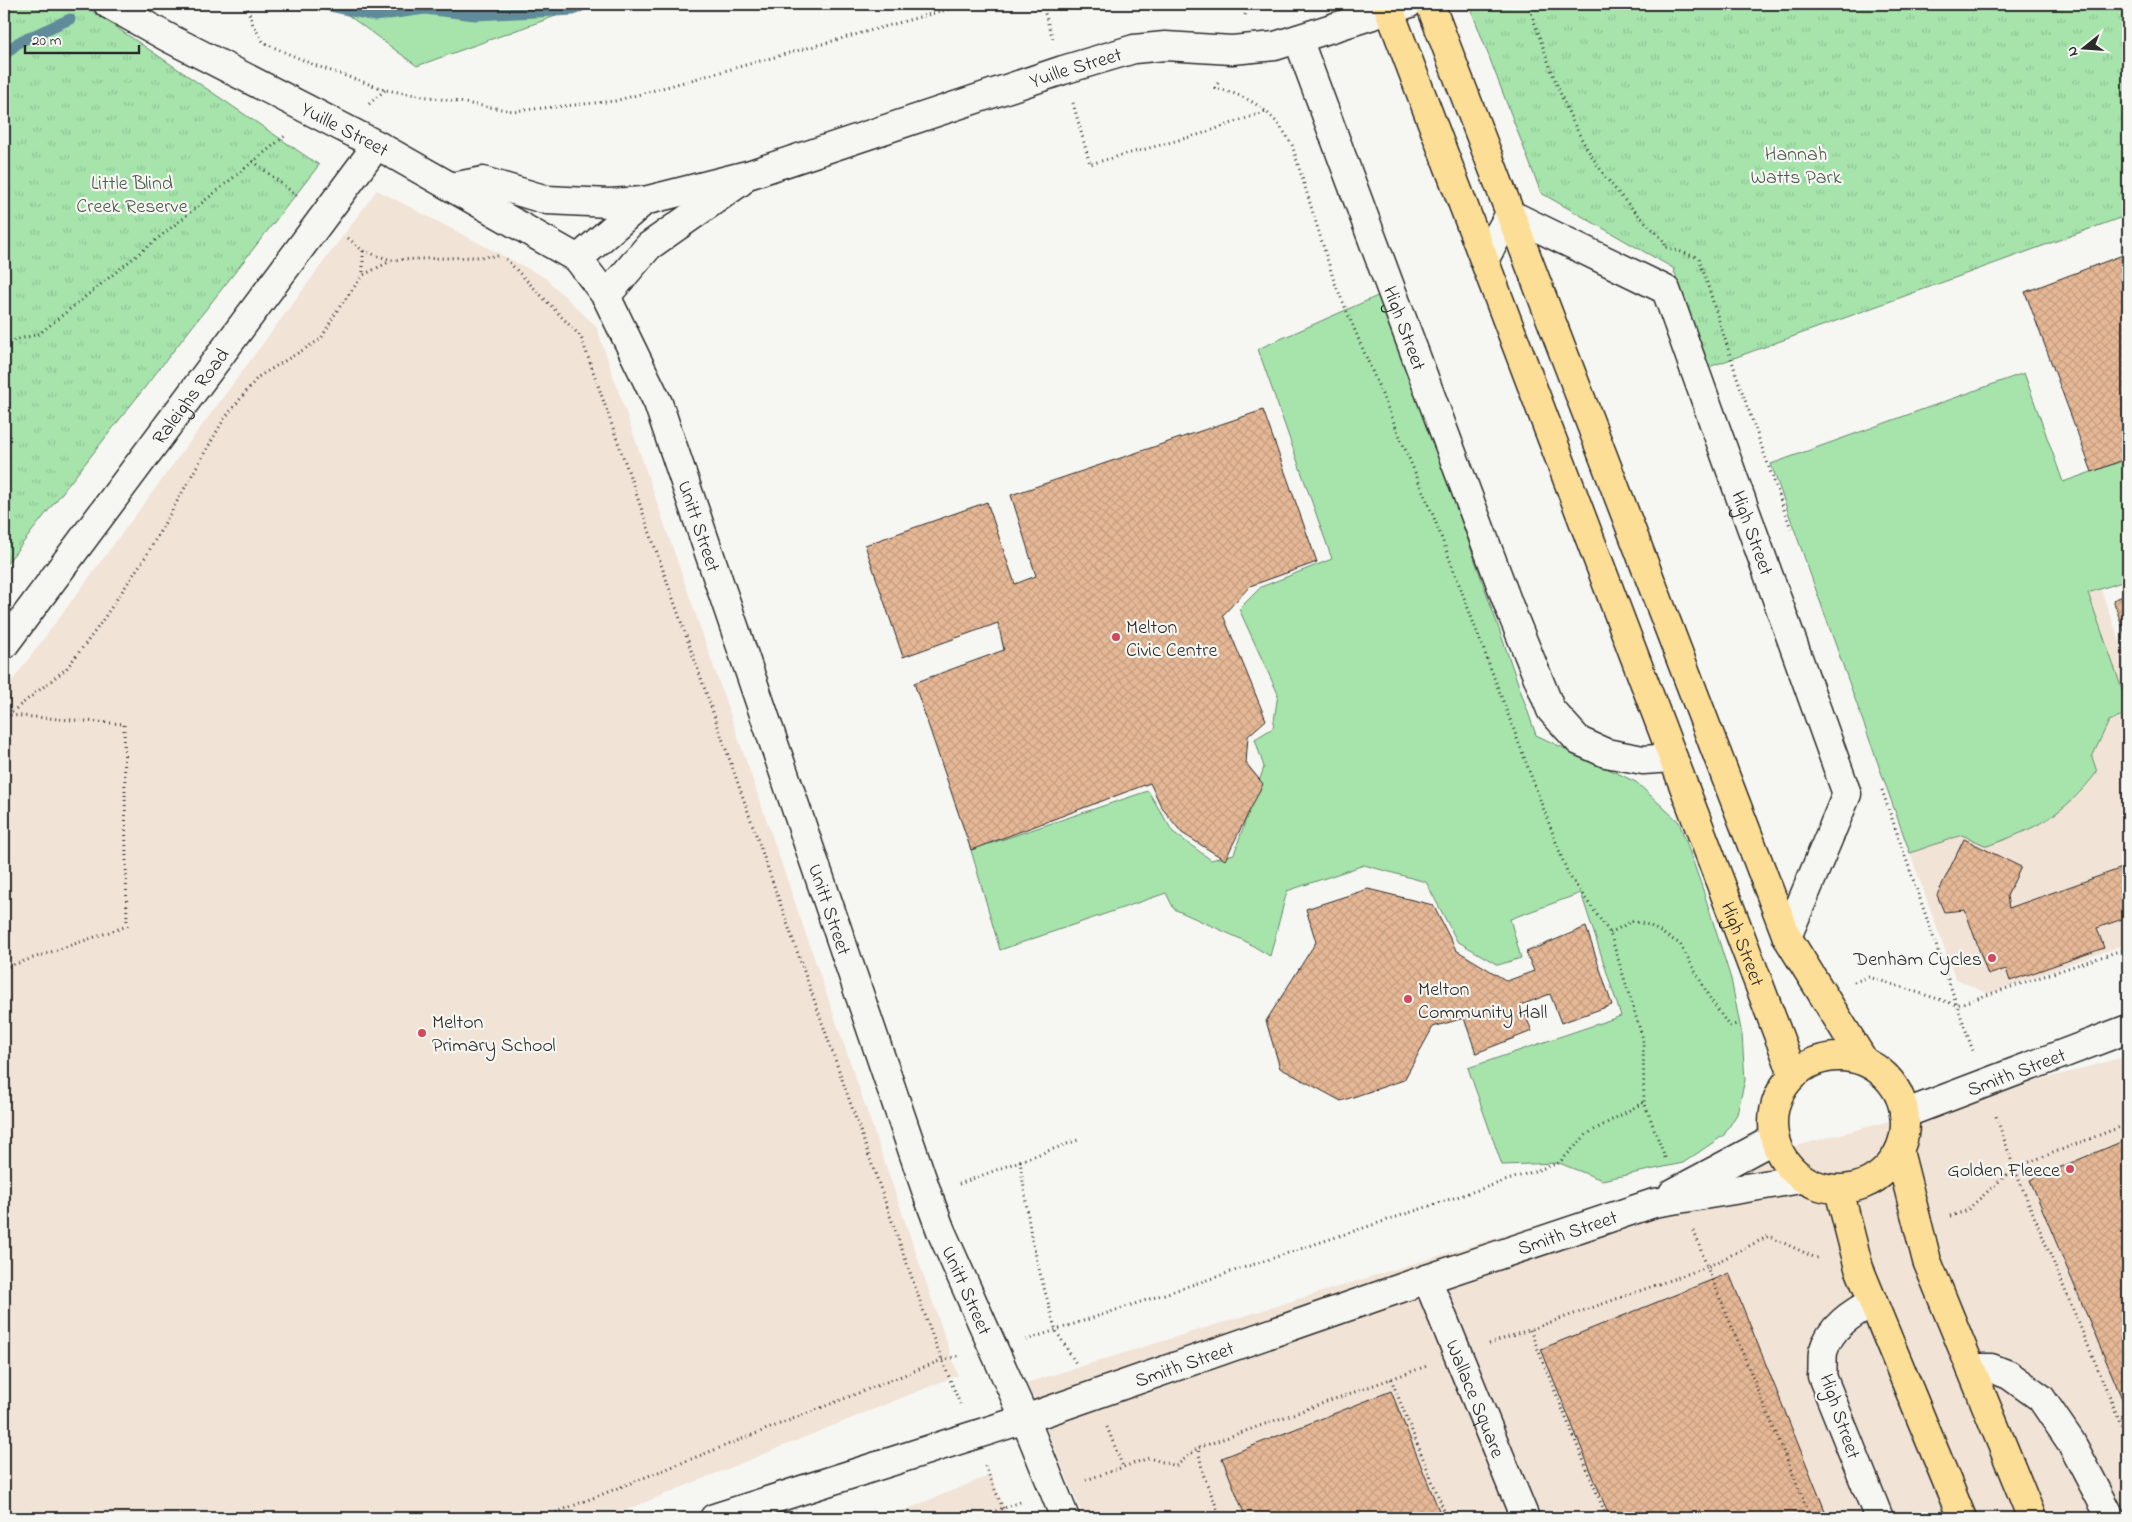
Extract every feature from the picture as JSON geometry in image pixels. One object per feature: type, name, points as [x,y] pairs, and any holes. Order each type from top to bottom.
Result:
[{"type":"main road","points":[[1430,4],[1788,937],[1864,1061]]},
{"type":"main road","name":"High Street","points":[[1395,6],[1484,258],[1793,1074]]},
{"type":"main road","points":[[1827,1057],[1846,1057],[1864,1061],[1876,1068],[1895,1088],[1901,1100],[1904,1114],[1905,1126],[1899,1151],[1889,1167],[1875,1179],[1857,1187],[1839,1190],[1826,1188],[1802,1179],[1788,1166],[1778,1151],[1772,1122],[1775,1104],[1782,1088],[1793,1074],[1809,1063],[1827,1057]]},
{"type":"main road","points":[[1899,1151],[1927,1261],[2032,1518]]},
{"type":"main road","points":[[1839,1190],[1859,1268],[1962,1518]]},
{"type":"street","name":"Yuille Street","points":[[108,4],[167,37],[377,145],[578,259],[606,296],[649,246],[751,174]]},
{"type":"street","name":"Yuille Street","points":[[578,259],[644,201],[751,174],[1063,70],[1134,49],[1165,46],[1232,50],[1275,46],[1395,6]]},
{"type":"street","name":"High Street","points":[[1298,38],[1510,609],[1551,710],[1579,742],[1606,753],[1643,760],[1673,758]]},
{"type":"street","name":"Raleighs Road","points":[[4,645],[377,145]]},
{"type":"street","points":[[452,187],[484,181],[547,200],[644,201]]},
{"type":"street","points":[[1484,258],[1510,214]]},
{"type":"street","name":"High Street","points":[[1510,214],[1666,290],[1847,794],[1788,937]]},
{"type":"street","name":"Unitt Street","points":[[606,296],[658,403],[928,1196],[1025,1419],[1065,1518]]},
{"type":"street","name":"Smith Street","points":[[1904,1114],[2128,1029]]},
{"type":"street","name":"Smith Street","points":[[1654,1203],[1774,1139]]},
{"type":"street","name":"Smith Street","points":[[714,1518],[1025,1419],[1427,1279],[1654,1203],[1802,1179]]},
{"type":"street","name":"Wallace Square","points":[[1427,1279],[1525,1518]]},
{"type":"street","name":"High Street","points":[[1874,1302],[1852,1313],[1836,1328],[1824,1352],[1822,1376],[1879,1518]]},
{"type":"street","points":[[1970,1368],[1991,1368],[2009,1375],[2041,1398],[2071,1442],[2111,1518]]},
{"type":"path","points":[[246,4],[253,25],[264,43],[314,66],[386,90],[513,111],[615,101],[967,4]]},
{"type":"path","points":[[1042,4],[1090,164],[1201,134],[1268,111],[1281,125],[1292,145],[1334,281],[1433,515],[1568,874],[1610,932],[1643,1039],[1644,1102],[1678,1190]]},
{"type":"path","points":[[1528,4],[1552,73],[1583,142],[1601,171],[1630,208],[1664,241],[1669,257],[1670,301]]},
{"type":"path","points":[[4,343],[39,334],[289,133]]},
{"type":"path","points":[[254,161],[363,250],[391,260],[502,256],[581,337],[932,1334]]},
{"type":"path","points":[[363,250],[363,275]]},
{"type":"path","points":[[4,718],[66,670],[96,630],[146,556],[229,412],[258,377],[321,339],[336,312],[363,275],[391,260]]},
{"type":"path","points":[[4,968],[126,926],[124,724],[8,715]]},
{"type":"path","points":[[1957,1005],[2128,948]]},
{"type":"path","points":[[542,1518],[942,1360],[993,1349],[1056,1331],[1559,1163],[1587,1134],[1644,1102]]},
{"type":"path","points":[[2128,1124],[2014,1168],[2128,1441]]},
{"type":"path","points":[[888,1210],[1078,1140]]},
{"type":"path","points":[[1020,1161],[1031,1236],[1056,1331]]},
{"type":"path","points":[[977,1518],[1149,1458],[1176,1466],[1198,1448],[1707,1266],[1811,1518]]},
{"type":"path","points":[[1530,1330],[1607,1518]]},
{"type":"path","points":[[1390,1379],[1447,1518]]},
{"type":"path","points":[[1198,1448],[1203,1474],[1221,1518]]},
{"type":"shaded area","name":"Melton Primary School","points":[[377,190],[544,277],[596,326],[958,1375],[606,1518],[4,1518],[4,692]]},
{"type":"shaded area","points":[[2101,590],[2128,665],[2128,706],[2088,593]]},
{"type":"shaded area","points":[[2128,714],[2128,943],[1988,994],[1955,978],[1910,853],[1962,835],[2043,823],[2075,798],[2088,784],[2097,772],[2092,757],[2109,721]]},
{"type":"shaded area","points":[[2128,1056],[2128,1518],[1084,1518],[1027,1383],[1778,1151]]},
{"type":"shaded area","points":[[991,1475],[1008,1518],[885,1518]]},
{"type":"green space","name":"Little Blind Creek Reserve","points":[[4,4],[82,4],[319,165],[4,567]]},
{"type":"green space","points":[[333,4],[589,4],[417,66]]},
{"type":"green space","name":"Hannah Watts Park","points":[[1469,4],[2128,4],[2128,215],[1709,367],[1673,268],[1541,193]]},
{"type":"green space","points":[[1382,294],[1536,735],[1636,782],[1679,822],[1703,890],[1731,979],[1742,1035],[1745,1080],[1737,1114],[1724,1135],[1683,1163],[1602,1180],[1559,1163],[1502,1165],[1468,1068],[1621,1016],[1581,893],[1510,919],[1521,958],[1498,965],[1457,941],[1426,882],[1364,865],[1287,891],[1270,956],[1243,940],[1174,909],[1166,893],[1000,950],[971,850],[1148,791],[1173,832],[1211,860],[1234,854],[1264,767],[1255,739],[1273,728],[1278,694],[1239,609],[1261,587],[1332,559],[1258,349]]},
{"type":"green space","points":[[2024,373],[2063,482],[2128,459],[2128,580],[2088,593],[2128,706],[2128,714],[2109,721],[2092,757],[2097,772],[2073,799],[2048,818],[2020,833],[1987,846],[1962,835],[1910,853],[1771,464]]},
{"type":"building","points":[[2128,253],[2128,458],[2092,472],[2025,292]]},
{"type":"building","name":"Melton Civic Centre","points":[[1263,410],[1317,562],[1250,586],[1223,615],[1266,720],[1248,736],[1246,763],[1263,784],[1225,860],[1182,833],[1162,808],[1150,783],[971,850],[914,683],[1004,650],[998,623],[903,657],[865,545],[987,502],[1015,584],[1036,576],[1011,495]]},
{"type":"building","points":[[2128,594],[2128,642],[2113,600]]},
{"type":"building","points":[[1964,839],[2021,867],[2007,896],[2009,908],[2128,866],[2128,917],[2097,928],[2104,948],[2010,981],[2006,969],[1988,975],[1965,910],[1944,912],[1937,895]]},
{"type":"building","name":"Melton Community Hall","points":[[1368,889],[1433,905],[1456,950],[1507,981],[1534,971],[1526,952],[1586,927],[1612,1005],[1561,1023],[1550,994],[1521,1005],[1532,1031],[1476,1053],[1464,1018],[1433,1027],[1404,1080],[1341,1101],[1280,1068],[1266,1021],[1316,942],[1306,909]]},
{"type":"building","points":[[2128,1139],[2128,1413],[2030,1180]]},
{"type":"building","points":[[1729,1273],[1828,1518],[1610,1518],[1541,1349]]},
{"type":"building","points":[[1391,1391],[1442,1518],[1246,1518],[1222,1458]]},
{"type":"waterway","points":[[321,4],[374,16],[425,9],[475,15],[573,10],[585,4]]},
{"type":"waterway","points":[[4,55],[19,42],[70,19]]},
{"type":"place","name":"Melton Civic Centre","points":[[1116,637]]},
{"type":"place","name":"Denham Cycles","points":[[1992,958]]},
{"type":"place","name":"Melton Community Hall","points":[[1408,999]]},
{"type":"place","name":"Melton Primary School","points":[[422,1033]]},
{"type":"place","name":"Golden Fleece","points":[[2070,1169]]}]
